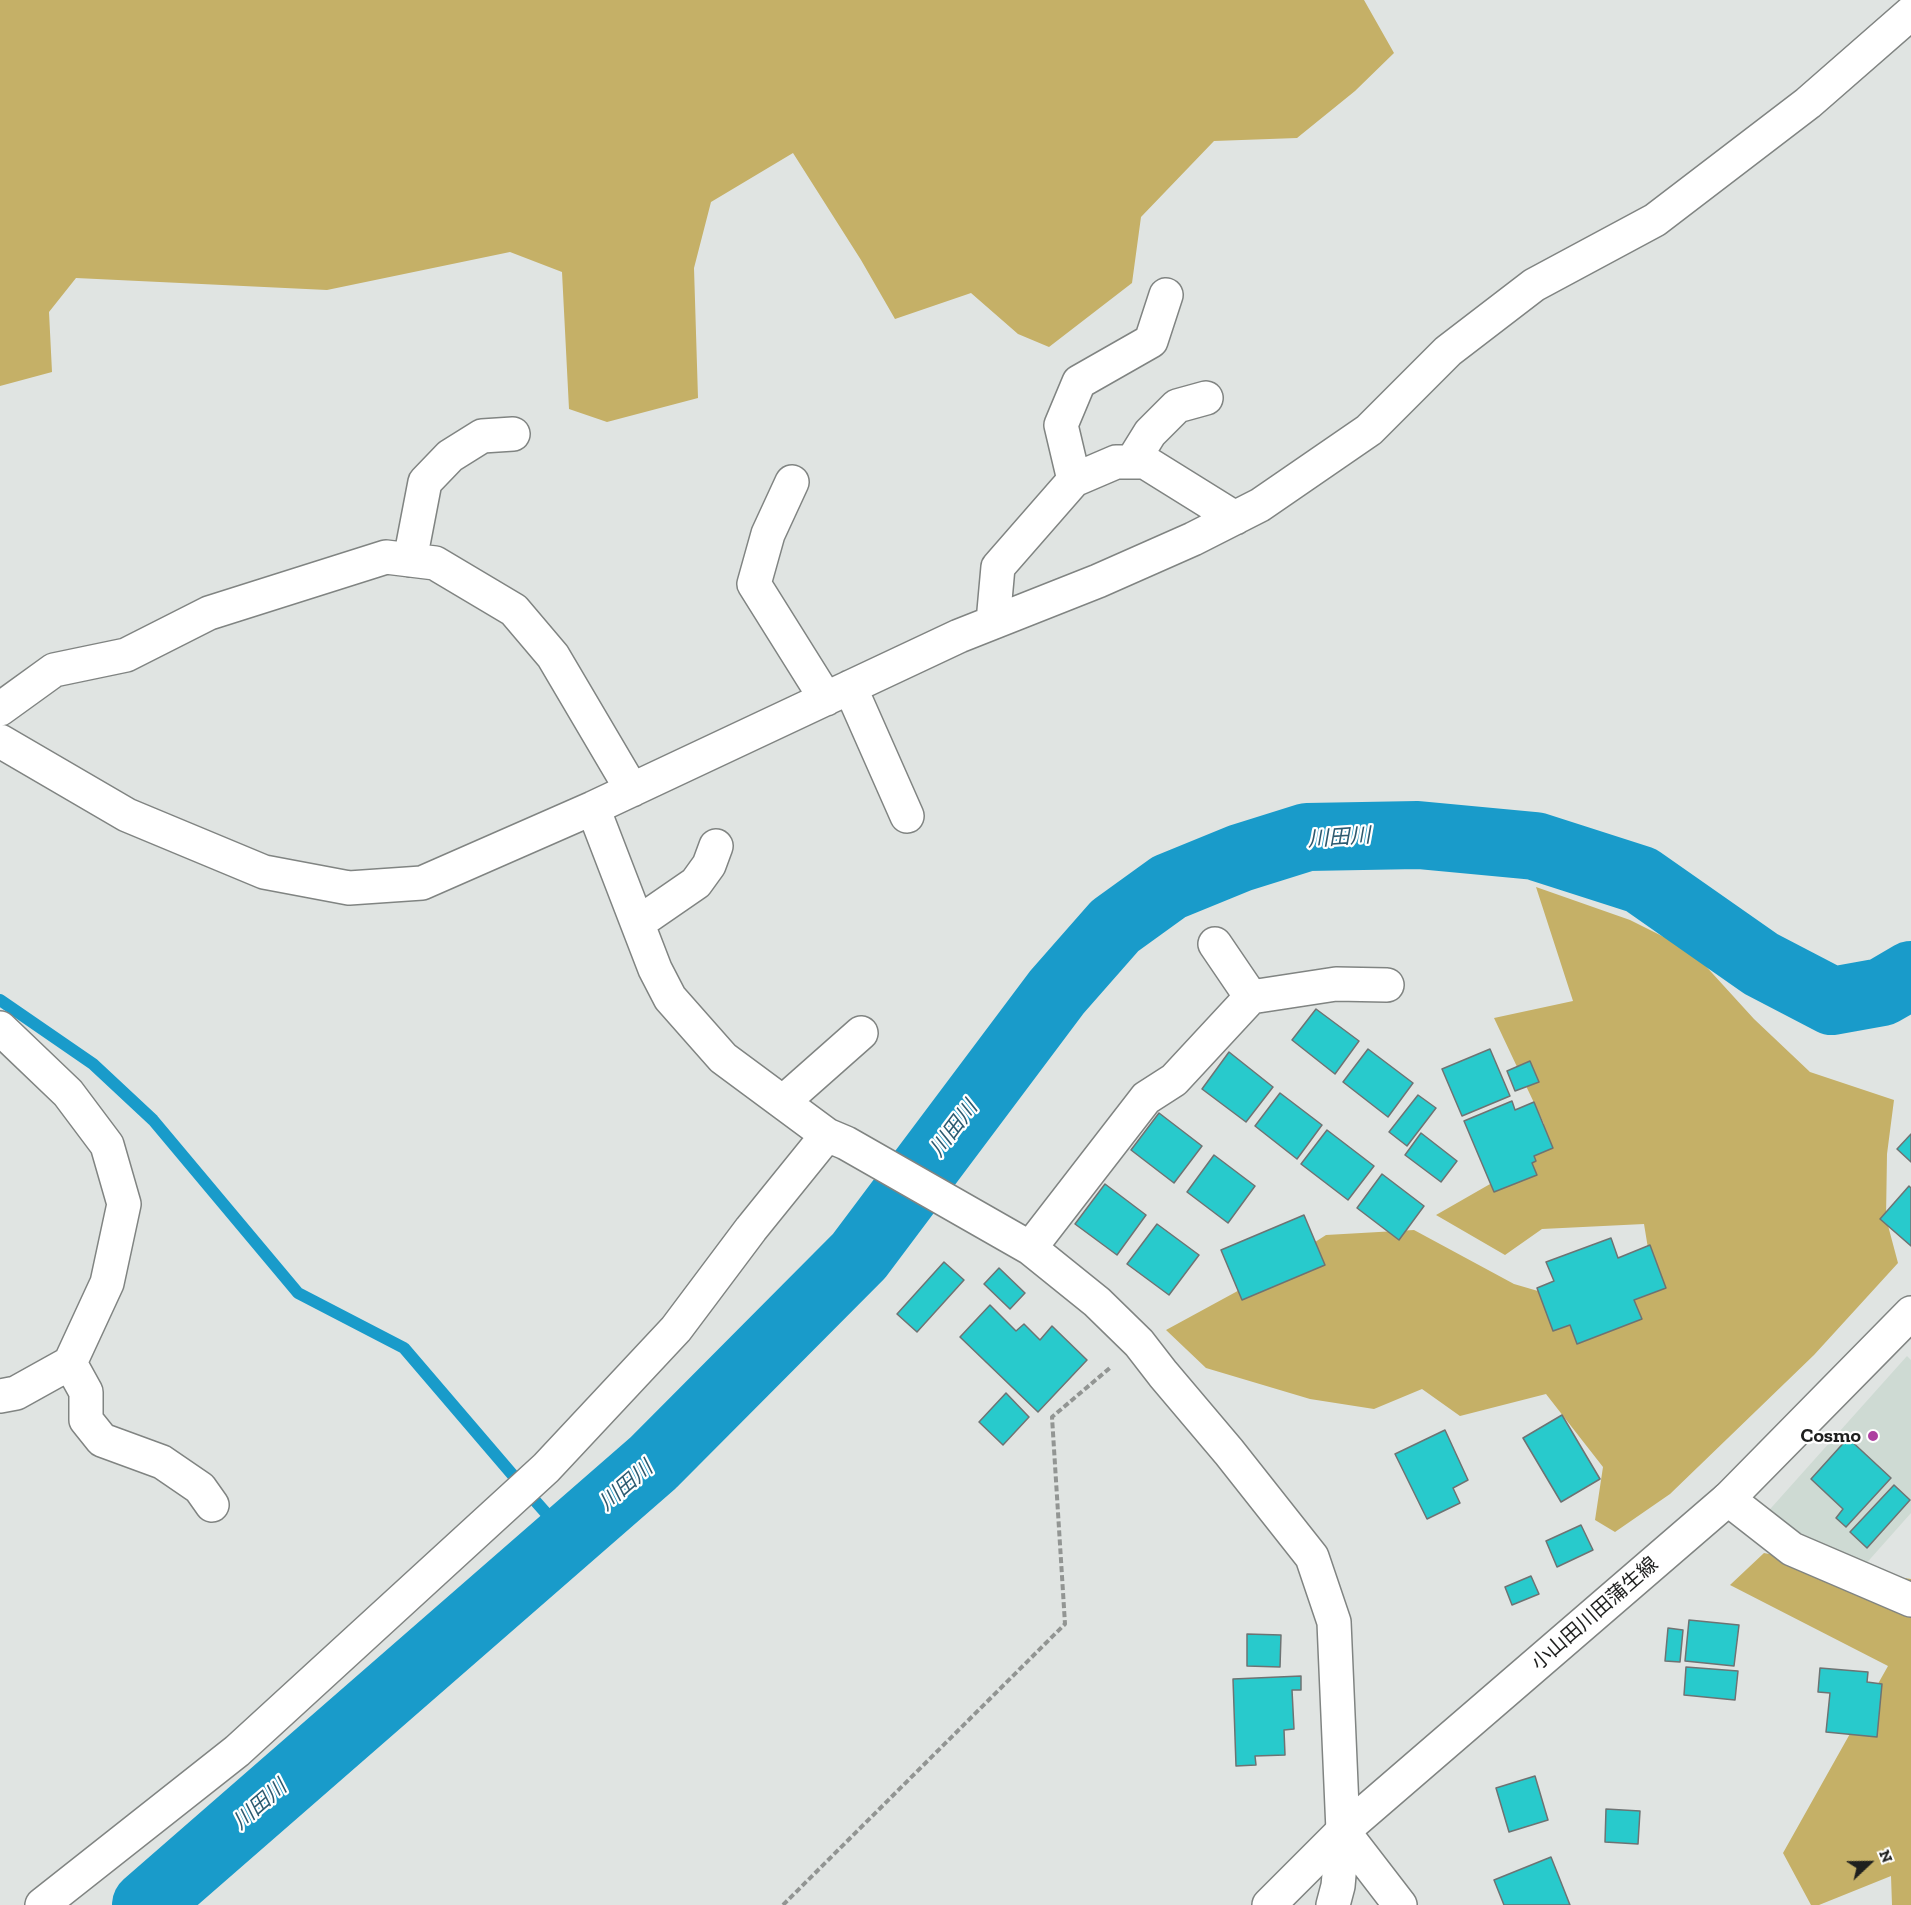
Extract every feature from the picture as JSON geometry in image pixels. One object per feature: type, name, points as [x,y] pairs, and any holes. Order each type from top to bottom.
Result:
[{"type":"street","points":[[0,741],[127,815],[264,872],[349,888],[422,883],[593,808],[959,636],[1098,581],[1193,539],[1260,505],[1369,430],[1448,351],[1534,285],[1655,220],[1808,103],[1911,13]]},
{"type":"street","points":[[1074,480],[1062,425],[1079,382],[1151,341],[1166,295]]},
{"type":"street","points":[[1132,462],[1150,434],[1176,406],[1206,398]]},
{"type":"street","points":[[410,560],[425,482],[450,456],[482,436],[513,434]]},
{"type":"street","points":[[993,622],[999,567],[1074,480],[1116,462],[1145,462],[1235,518]]},
{"type":"street","points":[[792,482],[768,534],[754,584],[838,693],[907,816]]},
{"type":"street","points":[[0,709],[54,670],[126,655],[209,613],[386,557],[435,563],[514,610],[553,656],[632,790]]},
{"type":"street","points":[[593,808],[655,969],[670,998],[723,1058],[836,1139],[1030,1248],[1097,1302],[1139,1343],[1312,1557],[1334,1622],[1343,1831],[1338,1886],[1333,1905]]},
{"type":"street","points":[[638,923],[696,883],[709,865],[716,846]]},
{"type":"street","points":[[1215,944],[1251,997]]},
{"type":"street","points":[[1030,1248],[1146,1098],[1174,1080],[1251,997],[1336,984],[1387,985]]},
{"type":"street","points":[[0,1028],[68,1093],[107,1145],[124,1204],[107,1283],[70,1363],[16,1393],[0,1396]]},
{"type":"street","points":[[783,1102],[861,1033]]},
{"type":"street","points":[[42,1905],[237,1751],[546,1468],[676,1329],[751,1229],[836,1139]]},
{"type":"street","name":"小山田川田蒲生線","points":[[1269,1905],[1343,1831],[1728,1499],[1911,1313]]},
{"type":"street","points":[[70,1363],[86,1392],[87,1419],[102,1440],[162,1462],[200,1488],[212,1505]]},
{"type":"street","points":[[1728,1499],[1792,1549],[1911,1600]]},
{"type":"street","points":[[1343,1831],[1400,1905]]},
{"type":"path","points":[[783,1905],[1065,1624],[1052,1417],[1139,1343]]},
{"type":"shaded area","points":[[0,0],[1364,0],[1394,53],[1355,91],[1297,138],[1214,141],[1141,217],[1132,283],[1049,347],[1018,334],[971,293],[895,319],[861,260],[793,153],[711,202],[694,268],[698,398],[607,422],[569,409],[562,272],[510,252],[327,290],[76,278],[49,312],[52,372],[0,386]]},
{"type":"shaded area","points":[[1536,887],[1630,920],[1692,951],[1754,1019],[1810,1072],[1894,1100],[1887,1154],[1886,1218],[1898,1263],[1814,1355],[1670,1494],[1615,1532],[1595,1520],[1603,1467],[1546,1394],[1460,1416],[1422,1389],[1374,1409],[1310,1399],[1206,1368],[1166,1330],[1245,1287],[1326,1235],[1414,1230],[1514,1284],[1603,1310],[1655,1291],[1644,1224],[1542,1229],[1505,1255],[1436,1215],[1518,1168],[1544,1124],[1494,1018],[1573,1001]]},
{"type":"shaded area","name":"Cosmo","points":[[1907,1356],[1911,1360],[1911,1513],[1863,1567],[1763,1517]]},
{"type":"shaded area","points":[[1764,1553],[1911,1579],[1911,1905],[1892,1905],[1891,1876],[1819,1905],[1811,1905],[1783,1853],[1888,1666],[1730,1585]]},
{"type":"building","points":[[1316,1009],[1359,1041],[1335,1074],[1292,1040]]},
{"type":"building","points":[[1368,1049],[1413,1083],[1388,1117],[1343,1082]]},
{"type":"building","points":[[1490,1049],[1510,1096],[1462,1116],[1442,1069]]},
{"type":"building","points":[[1229,1052],[1273,1087],[1246,1122],[1202,1089]]},
{"type":"building","points":[[1530,1061],[1539,1082],[1515,1091],[1507,1071]]},
{"type":"building","points":[[1280,1093],[1322,1125],[1297,1159],[1255,1126]]},
{"type":"building","points":[[1418,1095],[1436,1108],[1407,1146],[1389,1132]]},
{"type":"building","points":[[1512,1101],[1515,1110],[1534,1102],[1553,1148],[1534,1156],[1536,1161],[1532,1163],[1537,1175],[1494,1192],[1464,1121]]},
{"type":"building","points":[[1159,1113],[1202,1146],[1174,1183],[1131,1150]]},
{"type":"building","points":[[1327,1130],[1374,1166],[1348,1200],[1301,1164]]},
{"type":"building","points":[[1421,1133],[1457,1161],[1441,1182],[1405,1155]]},
{"type":"building","points":[[1911,1134],[1911,1162],[1897,1149]]},
{"type":"building","points":[[1214,1155],[1255,1186],[1228,1223],[1187,1192]]},
{"type":"building","points":[[1382,1174],[1424,1206],[1399,1240],[1357,1208]]},
{"type":"building","points":[[1105,1184],[1146,1215],[1117,1255],[1075,1224]]},
{"type":"building","points":[[1909,1186],[1911,1188],[1911,1246],[1880,1219]]},
{"type":"building","points":[[1304,1215],[1325,1265],[1242,1300],[1221,1250]]},
{"type":"building","points":[[1157,1224],[1199,1255],[1169,1295],[1127,1264]]},
{"type":"building","points":[[1611,1238],[1618,1258],[1650,1245],[1666,1288],[1634,1300],[1642,1319],[1577,1344],[1570,1325],[1553,1331],[1537,1288],[1554,1281],[1546,1262]]},
{"type":"building","points":[[944,1262],[964,1280],[917,1332],[897,1314]]},
{"type":"building","points":[[999,1268],[1025,1293],[1010,1309],[984,1284]]},
{"type":"building","points":[[990,1305],[1016,1331],[1024,1324],[1040,1340],[1052,1326],[1087,1360],[1038,1412],[960,1337]]},
{"type":"building","points":[[1006,1393],[1029,1417],[1003,1445],[979,1422]]},
{"type":"building","points":[[1562,1415],[1600,1479],[1561,1502],[1523,1438]]},
{"type":"building","points":[[1445,1430],[1468,1480],[1453,1488],[1460,1503],[1427,1519],[1395,1454]]},
{"type":"building","points":[[1848,1438],[1891,1478],[1846,1527],[1836,1518],[1843,1509],[1811,1479]]},
{"type":"building","points":[[1894,1485],[1910,1500],[1867,1548],[1850,1532]]},
{"type":"building","points":[[1581,1525],[1593,1550],[1557,1567],[1546,1541]]},
{"type":"building","points":[[1531,1576],[1539,1594],[1512,1605],[1505,1587]]},
{"type":"building","points":[[1689,1620],[1739,1625],[1734,1666],[1685,1661]]},
{"type":"building","points":[[1668,1628],[1683,1630],[1680,1662],[1665,1661]]},
{"type":"building","points":[[1247,1634],[1281,1635],[1280,1667],[1247,1666]]},
{"type":"building","points":[[1686,1667],[1738,1671],[1735,1700],[1684,1695]]},
{"type":"building","points":[[1820,1668],[1868,1672],[1867,1682],[1882,1684],[1877,1737],[1826,1732],[1830,1693],[1818,1692]]},
{"type":"building","points":[[1301,1676],[1301,1690],[1292,1690],[1294,1729],[1284,1730],[1285,1755],[1255,1756],[1256,1765],[1236,1766],[1233,1679]]},
{"type":"building","points":[[1535,1776],[1548,1820],[1509,1832],[1496,1788]]},
{"type":"building","points":[[1606,1809],[1640,1811],[1638,1844],[1605,1842]]},
{"type":"building","points":[[1551,1857],[1570,1905],[1504,1905],[1494,1880]]},
{"type":"waterway","name":"川田川","points":[[146,1905],[653,1463],[859,1256],[1057,992],[1115,926],[1169,887],[1240,858],[1307,837],[1418,835],[1535,846],[1641,880],[1761,964],[1832,1001],[1882,992],[1911,975]]},
{"type":"waterway","points":[[0,1000],[93,1064],[153,1120],[298,1293],[404,1348],[517,1480]]},
{"type":"waterway","points":[[530,1495],[568,1538]]},
{"type":"place","name":"Cosmo","points":[[1873,1436]]}]
